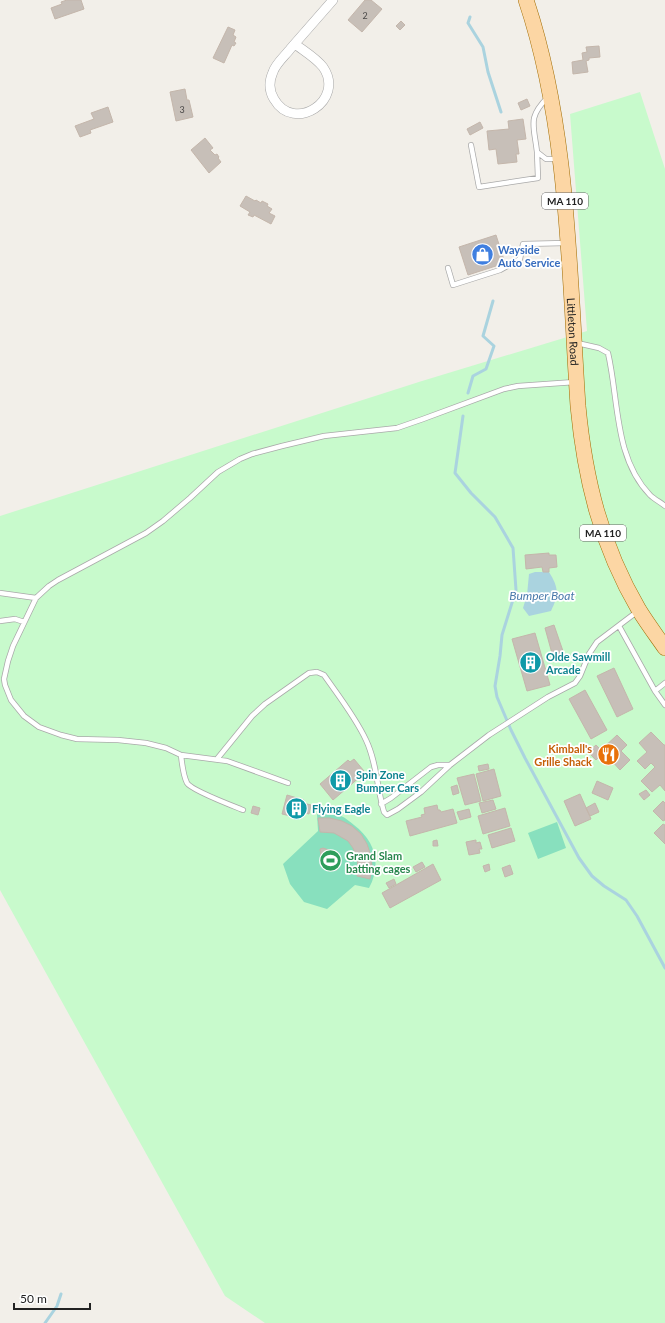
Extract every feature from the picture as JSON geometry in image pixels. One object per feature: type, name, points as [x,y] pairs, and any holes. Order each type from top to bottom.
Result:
[{"type":"main road","name":"Littleton Road","points":[[526,0],[540,51],[560,159],[568,243],[581,443],[587,475],[596,512],[610,550],[639,610],[665,648]]},
{"type":"street","points":[[295,44],[321,64],[326,72],[328,82],[328,91],[321,104],[313,110],[304,113],[294,113],[281,107],[272,96],[270,86],[271,77],[275,68],[295,44],[333,0]]},
{"type":"lane","points":[[471,145],[479,187],[538,178],[534,116],[538,107],[549,96]]},
{"type":"lane","points":[[537,152],[546,159],[560,159]]},
{"type":"lane","points":[[448,268],[453,285],[500,270],[520,259],[523,244],[568,243]]},
{"type":"lane","points":[[574,342],[599,348],[608,353],[620,432],[631,467],[638,480],[651,496],[665,506]]},
{"type":"lane","points":[[288,783],[236,764],[217,759],[181,755],[166,748],[146,743],[118,740],[77,739],[45,730],[30,721],[15,706],[7,692],[2,677],[13,646],[36,598],[58,580],[146,533],[163,521],[218,472],[252,454],[324,436],[397,428],[504,389],[518,386],[576,382]]},
{"type":"lane","points":[[0,593],[36,598]]},
{"type":"lane","points":[[217,759],[252,716],[265,704],[309,673],[321,673],[342,701],[367,740],[375,769],[381,804],[386,815],[398,809],[421,792],[450,765],[489,735],[529,708],[575,684],[589,654],[597,642],[639,610]]},
{"type":"lane","points":[[0,621],[15,620],[24,622]]},
{"type":"lane","points":[[619,626],[655,691],[665,705]]},
{"type":"lane","points":[[655,691],[665,683]]},
{"type":"lane","points":[[181,755],[188,785],[197,791],[243,810]]},
{"type":"lane","points":[[381,804],[431,767],[438,765],[450,765]]},
{"type":"green space","points":[[640,92],[665,169],[665,1323],[265,1323],[225,1296],[0,890],[0,516],[422,381],[587,331],[570,114]]},
{"type":"green space","name":"Grand Slam batting cages","points":[[317,814],[332,814],[341,816],[354,825],[367,838],[376,862],[373,879],[369,888],[355,885],[327,909],[304,902],[290,884],[283,864],[318,831]]},
{"type":"green space","points":[[557,822],[566,848],[538,859],[528,833]]},
{"type":"water","name":"Bumper Boat","points":[[535,572],[549,572],[555,583],[557,596],[551,611],[529,616],[523,608],[527,595],[529,574]]},
{"type":"building","points":[[67,0],[81,0],[84,9],[55,19],[51,8],[62,4],[61,2]]},
{"type":"building","points":[[365,0],[371,0],[382,9],[362,32],[348,20]]},
{"type":"building","points":[[401,21],[405,25],[400,30],[396,26]]},
{"type":"building","points":[[228,27],[235,30],[233,35],[236,37],[234,42],[236,43],[234,46],[232,45],[224,63],[213,58]]},
{"type":"building","points":[[599,46],[600,57],[589,58],[589,60],[586,61],[588,72],[573,74],[572,62],[583,60],[582,53],[587,52],[586,47]]},
{"type":"building","points":[[185,89],[193,117],[176,121],[170,92]]},
{"type":"building","points":[[527,99],[530,106],[521,110],[518,103]]},
{"type":"building","points":[[108,107],[113,122],[90,130],[91,133],[80,137],[75,126],[94,119],[91,113]]},
{"type":"building","points":[[523,119],[526,139],[517,140],[519,154],[516,154],[517,162],[498,164],[496,149],[489,150],[487,131],[509,129],[508,121]]},
{"type":"building","points":[[480,122],[483,128],[470,135],[467,129]]},
{"type":"building","points":[[205,138],[213,148],[210,150],[215,155],[217,154],[221,162],[209,173],[191,150]]},
{"type":"building","points":[[246,196],[255,201],[256,200],[261,203],[262,201],[268,204],[267,206],[272,209],[269,213],[275,216],[271,224],[254,215],[253,217],[248,215],[250,212],[240,206]]},
{"type":"building","name":"Wayside Auto Service","points":[[496,235],[505,263],[468,275],[459,247]]},
{"type":"building","points":[[549,553],[549,555],[556,555],[557,567],[549,568],[549,572],[543,572],[542,567],[526,569],[525,555]]},
{"type":"building","points":[[554,625],[564,654],[553,657],[545,628]]},
{"type":"building","name":"Olde Sawmill Arcade","points":[[535,633],[550,685],[527,691],[512,639]]},
{"type":"building","points":[[614,668],[633,709],[617,717],[597,676]]},
{"type":"building","points":[[585,690],[607,730],[591,739],[569,699]]},
{"type":"building","points":[[651,732],[665,745],[665,791],[660,785],[652,792],[641,781],[655,767],[651,763],[645,769],[637,761],[647,752],[639,743]]},
{"type":"building","name":"Kimball's Grille Shack","points":[[617,735],[627,745],[621,751],[630,760],[620,770],[611,760],[607,765],[599,757],[596,760],[588,752],[596,745],[601,750]]},
{"type":"building","name":"Spin Zone Bumper Cars","points":[[354,759],[364,771],[360,774],[361,776],[333,800],[320,784],[348,760],[350,762]]},
{"type":"building","points":[[488,764],[489,769],[479,771],[478,766]]},
{"type":"building","points":[[494,769],[501,796],[483,801],[476,774]]},
{"type":"building","points":[[474,774],[481,801],[465,805],[457,778]]},
{"type":"building","points":[[597,781],[613,788],[608,800],[592,793]]},
{"type":"building","points":[[457,785],[459,793],[453,795],[451,787]]},
{"type":"building","points":[[646,790],[650,795],[644,800],[639,794]]},
{"type":"building","points":[[580,794],[591,819],[575,826],[564,801]]},
{"type":"building","name":"Flying Eagle","points":[[287,795],[304,800],[303,803],[311,805],[309,814],[301,812],[299,818],[282,814]]},
{"type":"building","points":[[493,800],[496,809],[482,813],[479,803]]},
{"type":"building","points":[[663,801],[665,803],[665,820],[663,821],[653,811]]},
{"type":"building","points":[[595,803],[599,812],[590,816],[586,808]]},
{"type":"building","points":[[437,805],[438,810],[441,812],[453,809],[457,823],[410,836],[406,821],[422,817],[421,815],[425,814],[424,808]]},
{"type":"building","points":[[253,806],[260,808],[258,815],[251,813]]},
{"type":"building","points":[[505,808],[510,826],[483,834],[478,816]]},
{"type":"building","points":[[469,809],[471,817],[460,820],[457,812]]},
{"type":"building","points":[[318,818],[330,818],[342,821],[352,826],[361,834],[367,844],[371,856],[372,867],[370,879],[357,876],[357,857],[353,848],[348,841],[334,833],[320,832]]},
{"type":"building","points":[[663,824],[665,825],[665,844],[654,833]]},
{"type":"building","points":[[511,828],[515,841],[492,848],[488,835]]},
{"type":"building","points":[[437,840],[438,846],[433,846],[433,841]]},
{"type":"building","points":[[476,840],[476,843],[480,842],[482,849],[479,849],[480,853],[469,855],[466,842]]},
{"type":"building","points":[[323,848],[332,851],[336,855],[338,861],[337,870],[330,868],[331,862],[328,857],[321,856],[320,849]]},
{"type":"building","points":[[422,862],[425,867],[416,872],[413,867]]},
{"type":"building","points":[[433,864],[441,880],[390,908],[382,893]]},
{"type":"building","points":[[489,864],[490,870],[485,872],[483,866]]},
{"type":"building","points":[[510,865],[513,874],[505,877],[502,868]]},
{"type":"building","points":[[394,879],[396,884],[389,888],[386,883]]},
{"type":"waterway","points":[[470,17],[468,23],[483,47],[488,72],[501,112]]},
{"type":"waterway","points":[[468,393],[473,376],[486,369],[494,346],[483,336],[493,301]]},
{"type":"waterway","points":[[463,416],[455,473],[471,493],[495,517],[513,548],[516,590],[502,635],[495,686],[497,697],[525,758],[579,858],[592,876],[604,886],[626,900],[637,916],[665,968]]},
{"type":"waterway","points":[[45,1323],[57,1306],[61,1294]]},
{"type":"place","name":"Wayside Auto Service","points":[[482,255]]},
{"type":"place","name":"Olde Sawmill Arcade","points":[[531,662]]},
{"type":"place","name":"Kimball's Grille Shack","points":[[608,754]]},
{"type":"place","name":"Spin Zone Bumper Cars","points":[[341,780]]},
{"type":"place","name":"Flying Eagle","points":[[297,808]]},
{"type":"place","name":"Grand Slam batting cages","points":[[331,861]]}]
